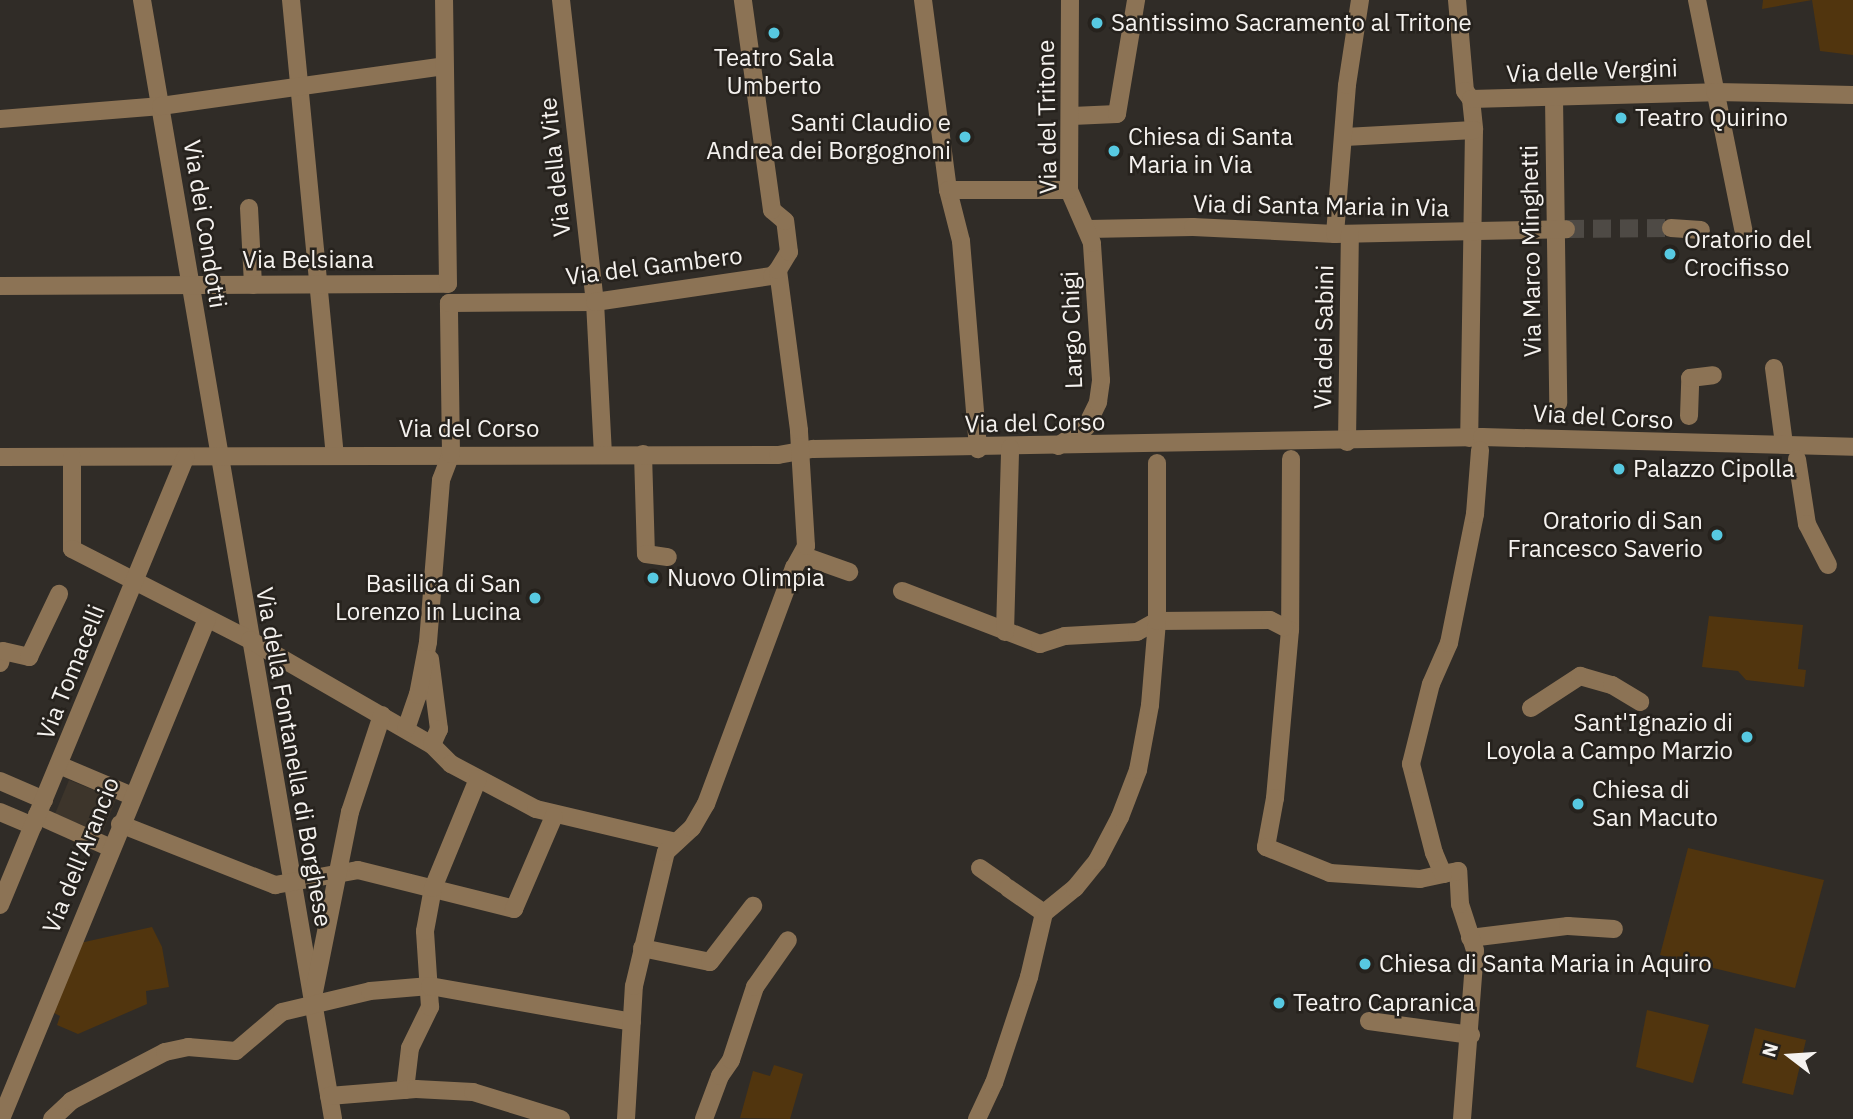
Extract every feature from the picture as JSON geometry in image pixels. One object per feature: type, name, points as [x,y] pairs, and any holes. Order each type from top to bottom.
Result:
[{"type":"street","name":"Via dei Condotti","points":[[142,0],[229,519]]},
{"type":"street","points":[[291,0],[335,453]]},
{"type":"street","points":[[0,119],[161,106],[444,66],[444,0]]},
{"type":"street","name":"Via della Vite","points":[[561,0],[595,302],[603,454]]},
{"type":"street","points":[[626,1119],[632,1021],[642,948],[666,852],[692,828],[706,804],[794,568],[804,556],[802,454],[778,271],[789,252],[785,220],[772,210],[743,0]]},
{"type":"street","points":[[923,0],[948,190],[961,241],[978,449]]},
{"type":"street","name":"Via del Tritone","points":[[1070,0],[1072,116],[1069,190],[1088,229]]},
{"type":"street","points":[[1072,116],[1117,114],[1136,0]]},
{"type":"street","name":"Via dei Sabini","points":[[1347,442],[1343,234],[1345,137],[1354,30],[1360,0]]},
{"type":"street","points":[[1443,874],[1421,812],[1411,764],[1431,684],[1449,643],[1475,513],[1473,233],[1477,99],[1465,91],[1457,0]]},
{"type":"street","points":[[1697,0],[1744,229]]},
{"type":"street","name":"Via Belsiana","points":[[0,286],[448,284],[444,66]]},
{"type":"street","name":"Via delle Vergini","points":[[1477,99],[1715,92],[1853,95]]},
{"type":"street","name":"Via Marco Minghetti","points":[[1554,98],[1560,229],[1558,403]]},
{"type":"street","points":[[1345,137],[1474,130]]},
{"type":"street","points":[[948,190],[1069,190]]},
{"type":"street","points":[[249,208],[253,285]]},
{"type":"street","name":"Via di Santa Maria in Via","points":[[1088,229],[1193,227],[1343,234],[1560,229]]},
{"type":"street","points":[[1671,228],[1701,230]]},
{"type":"street","name":"Largo Chigi","points":[[1052,448],[1082,432],[1100,395],[1088,229]]},
{"type":"street","name":"Via del Gambero","points":[[451,454],[449,303],[595,302],[772,276],[778,271]]},
{"type":"street","points":[[1774,368],[1783,436]]},
{"type":"street","points":[[1689,446],[1690,378],[1713,375]]},
{"type":"street","name":"Via del Corso","points":[[186,457],[335,453],[802,454],[813,449],[978,449],[1347,442],[1853,447]]},
{"type":"street","points":[[1005,632],[1010,448]]},
{"type":"street","points":[[405,729],[418,695],[428,642],[441,480],[451,454]]},
{"type":"street","points":[[643,454],[646,554],[668,557]]},
{"type":"street","points":[[0,457],[186,457]]},
{"type":"street","points":[[72,457],[69,543],[72,549],[250,640],[432,745],[478,779],[554,816],[676,842]]},
{"type":"street","name":"Via Tomacelli","points":[[0,905],[186,457]]},
{"type":"street","points":[[1291,459],[1287,629],[1275,798],[1266,847],[1330,873],[1420,879],[1458,872],[1460,904],[1475,959],[1471,1035],[1462,1119]]},
{"type":"street","points":[[1797,459],[1807,524],[1828,565]]},
{"type":"street","points":[[977,1119],[994,1083],[1047,911],[1097,861],[1131,792],[1149,714],[1157,621],[1157,463]]},
{"type":"street","name":"Via della Fontanella di Borghese","points":[[229,519],[333,1119]]},
{"type":"street","points":[[804,556],[849,572]]},
{"type":"street","points":[[902,591],[1040,644],[1065,636],[1137,632],[1157,621],[1270,620],[1287,629]]},
{"type":"street","points":[[0,663],[4,651],[29,657],[59,594]]},
{"type":"street","name":"Via dell'Arancio","points":[[2,1115],[207,619]]},
{"type":"street","points":[[428,642],[439,729],[432,745]]},
{"type":"street","points":[[1531,708],[1580,676],[1612,685],[1640,702]]},
{"type":"street","points":[[311,1004],[341,870],[350,812],[382,715]]},
{"type":"street","points":[[59,765],[132,796]]},
{"type":"street","points":[[405,1090],[410,1048],[430,1007],[425,931],[433,888],[478,779]]},
{"type":"street","points":[[0,781],[38,813],[111,848]]},
{"type":"street","points":[[0,812],[38,813]]},
{"type":"street","points":[[120,824],[275,886],[290,880],[341,870],[358,870],[514,909],[554,816]]},
{"type":"street","points":[[980,868],[1047,911]]},
{"type":"street","points":[[642,948],[710,962],[753,906]]},
{"type":"street","points":[[1470,938],[1568,926],[1614,929]]},
{"type":"street","points":[[704,1119],[720,1076],[731,1060],[755,987],[788,940]]},
{"type":"street","points":[[52,1119],[71,1101],[165,1052],[188,1047],[236,1051],[275,1016],[311,1004],[370,991],[430,986],[632,1021]]},
{"type":"street","points":[[1369,1021],[1471,1035]]},
{"type":"street","points":[[328,1094],[405,1090],[473,1092],[561,1119]]},
{"type":"shaded area","points":[[1763,0],[1812,0],[1762,9]]},
{"type":"shaded area","points":[[1812,0],[1853,0],[1853,55],[1820,51]]},
{"type":"shaded area","points":[[1709,616],[1803,625],[1798,669],[1806,670],[1804,687],[1746,680],[1738,671],[1702,667]]},
{"type":"shaded area","points":[[69,780],[116,799],[102,833],[55,814]]},
{"type":"shaded area","points":[[1688,848],[1824,880],[1795,988],[1660,955]]},
{"type":"shaded area","points":[[152,927],[162,947],[169,987],[146,991],[147,1004],[78,1034],[57,1025],[60,1016],[52,1012],[80,943]]},
{"type":"shaded area","points":[[1647,1010],[1709,1025],[1693,1083],[1636,1067]]},
{"type":"shaded area","points":[[1755,1028],[1806,1040],[1793,1095],[1742,1083]]},
{"type":"shaded area","points":[[774,1065],[803,1074],[790,1119],[740,1118],[753,1071],[770,1076]]},
{"type":"tunnel","points":[[1566,229],[1671,228]]},
{"type":"place","name":"Santissimo Sacramento al Tritone","points":[[1097,23]]},
{"type":"place","name":"Teatro Sala Umberto","points":[[774,33]]},
{"type":"place","name":"Teatro Quirino","points":[[1621,118]]},
{"type":"place","name":"Santi Claudio e Andrea dei Borgognoni","points":[[965,137]]},
{"type":"place","name":"Chiesa di Santa Maria in Via","points":[[1114,151]]},
{"type":"place","name":"Oratorio del Crocifisso","points":[[1670,254]]},
{"type":"place","name":"Palazzo Cipolla","points":[[1619,469]]},
{"type":"place","name":"Oratorio di San Francesco Saverio","points":[[1717,535]]},
{"type":"place","name":"Nuovo Olimpia","points":[[653,578]]},
{"type":"place","name":"Basilica di San Lorenzo in Lucina","points":[[535,598]]},
{"type":"place","name":"Sant'Ignazio di Loyola a Campo Marzio","points":[[1747,737]]},
{"type":"place","name":"Chiesa di San Macuto","points":[[1578,804]]},
{"type":"place","name":"Chiesa di Santa Maria in Aquiro","points":[[1365,964]]},
{"type":"place","name":"Teatro Capranica","points":[[1279,1003]]}]
